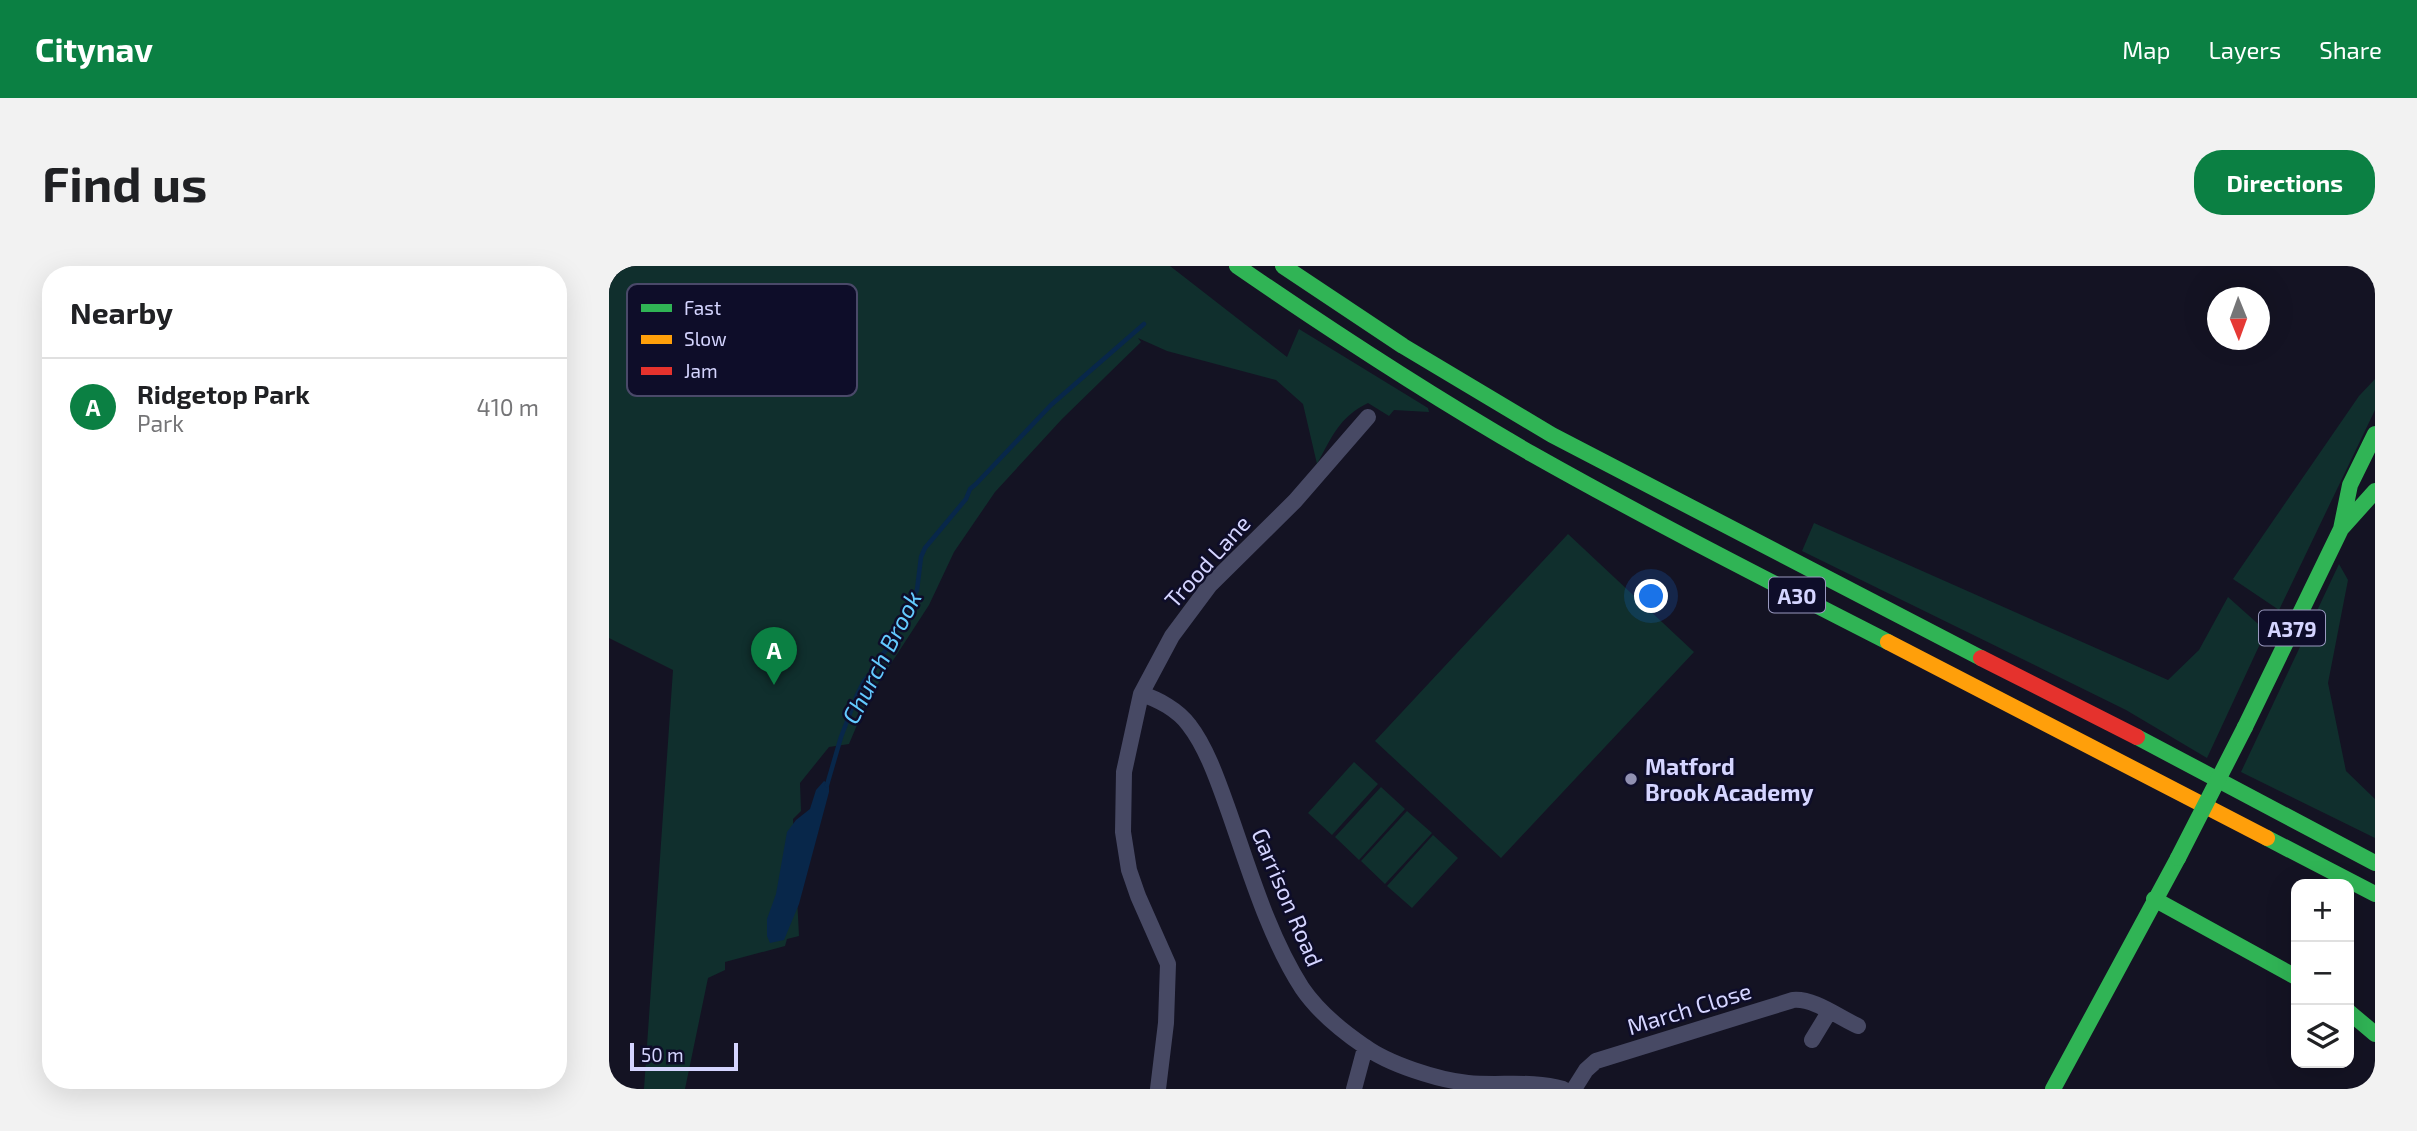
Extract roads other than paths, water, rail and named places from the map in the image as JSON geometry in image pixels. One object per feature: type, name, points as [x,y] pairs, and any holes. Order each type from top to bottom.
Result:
[{"type":"main road","name":"A30","points":[[1237,266],[1339,336],[1531,453],[1703,547],[2375,894]]},
{"type":"main road","name":"A30","points":[[1283,266],[1403,346],[1552,435],[1978,657],[2170,753],[2375,863]]},
{"type":"main road","name":"A379","points":[[2053,1089],[2178,858],[2245,727],[2341,529],[2350,485],[2375,433]]},
{"type":"main road","name":"A379","points":[[2341,529],[2375,491]]},
{"type":"main road","points":[[2154,899],[2291,974]]},
{"type":"main road","points":[[2354,1016],[2375,1034]]},
{"type":"street","name":"Trood Lane","points":[[1158,1089],[1166,1023],[1168,964],[1129,870],[1123,832],[1124,772],[1141,694],[1172,636],[1210,585],[1295,501],[1368,417]]},
{"type":"street","name":"Garrison Road","points":[[1141,694],[1158,699],[1189,724],[1216,775],[1280,945],[1303,990],[1324,1013],[1365,1048],[1433,1076],[1467,1083],[1523,1083],[1563,1089]]},
{"type":"street","name":"March Close","points":[[1574,1089],[1586,1070],[1596,1061],[1793,1000],[1802,999],[1817,1004],[1858,1026]]},
{"type":"street","points":[[1812,1040],[1829,1012]]},
{"type":"street","points":[[1355,1089],[1365,1048]]},
{"type":"water","points":[[824,781],[829,784],[829,792],[799,904],[784,940],[770,943],[767,936],[767,919],[776,894],[787,832],[796,820],[810,809],[816,790]]},
{"type":"waterway","name":"Church Brook","points":[[827,785],[857,695],[873,666],[891,644],[895,625],[901,620],[917,590],[921,557],[925,548],[966,499],[970,489],[1051,405],[1144,324]]},
{"type":"place","name":"Ridgetop Park","points":[[774,685]]},
{"type":"place","name":"Matford Brook Academy","points":[[1631,779]]}]
